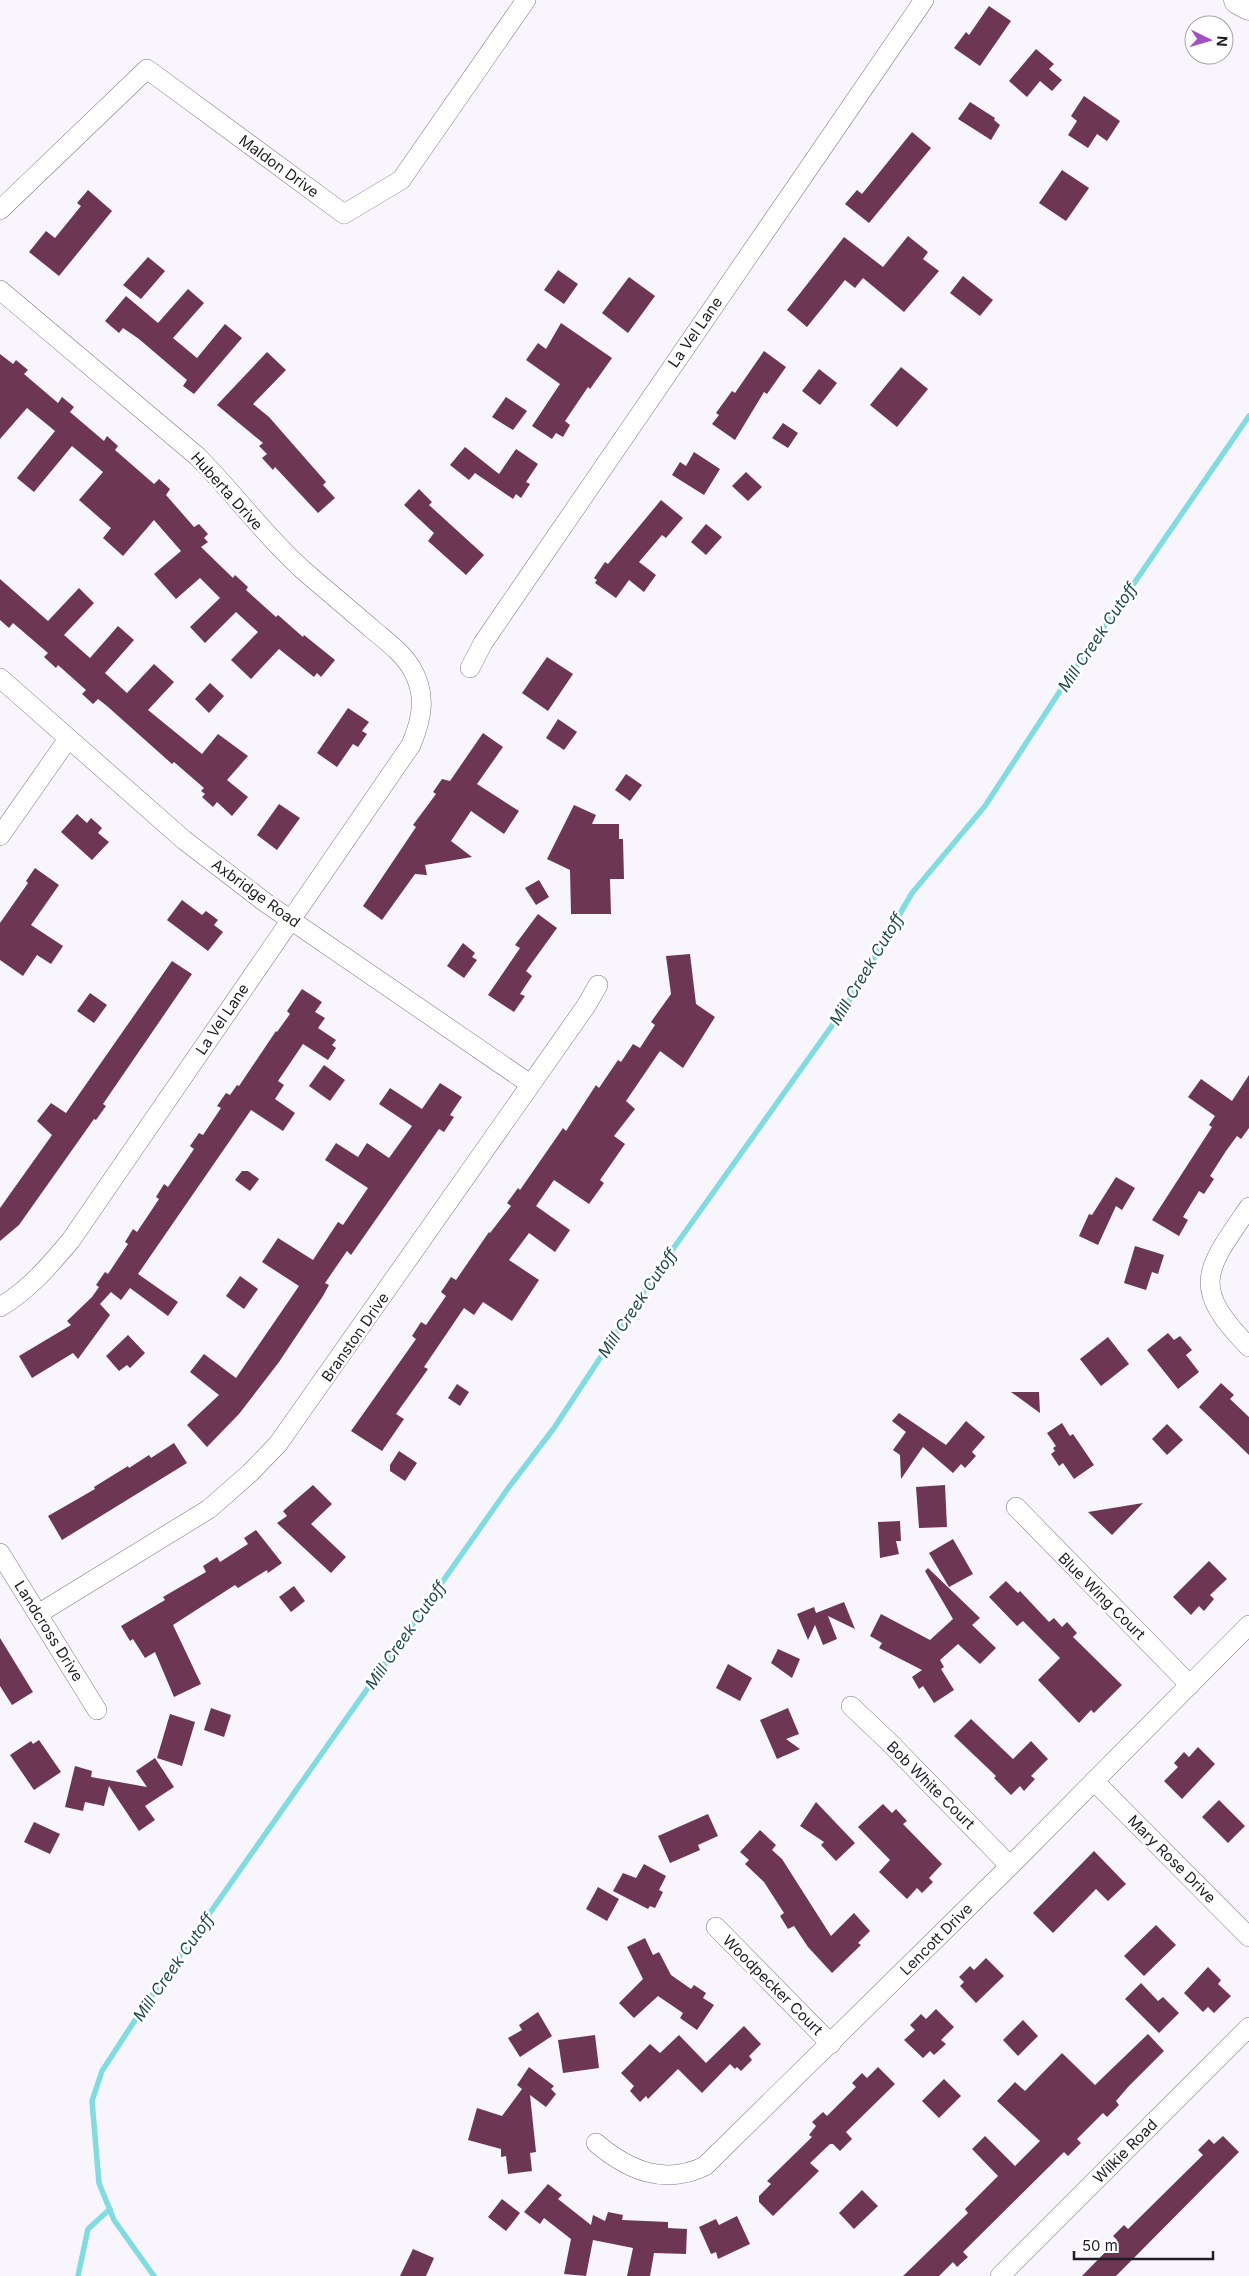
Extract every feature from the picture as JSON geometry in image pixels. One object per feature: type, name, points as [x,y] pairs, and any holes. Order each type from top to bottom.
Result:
[{"type":"street","name":"Maldon Drive","points":[[0,210],[147,69],[344,214],[401,180],[526,0]]},
{"type":"street","name":"La Vel Lane","points":[[470,668],[483,643],[641,410],[924,0]]},
{"type":"street","points":[[1238,0],[1249,6]]},
{"type":"street","name":"Huberta Drive","points":[[0,290],[197,456],[216,475],[271,539],[303,570],[397,650],[412,668],[420,686],[422,695],[421,713]]},
{"type":"street","name":"Axbridge Road","points":[[0,678],[184,840],[266,903],[530,1084]]},
{"type":"street","name":"La Vel Lane","points":[[0,1307],[25,1290],[44,1273],[71,1240],[411,745],[419,725],[421,713]]},
{"type":"street","points":[[0,836],[68,738]]},
{"type":"street","name":"Branston Drive","points":[[38,1614],[209,1509],[250,1473],[278,1444],[323,1383],[586,1006],[598,986]]},
{"type":"street","points":[[1249,1207],[1218,1253],[1212,1266],[1210,1280],[1212,1295],[1219,1313],[1249,1347]]},
{"type":"street","name":"Blue Wing Court","points":[[1016,1507],[1190,1685]]},
{"type":"street","name":"Landcross Drive","points":[[0,1553],[97,1710]]},
{"type":"street","name":"Lencott Drive","points":[[596,2143],[608,2155],[634,2168],[658,2175],[671,2176],[693,2172],[705,2166],[1010,1866],[1249,1625]]},
{"type":"street","name":"Bob White Court","points":[[851,1706],[890,1743],[1010,1866]]},
{"type":"street","name":"Mary Rose Drive","points":[[1094,1781],[1249,1937]]},
{"type":"street","name":"Woodpecker Court","points":[[716,1927],[831,2044]]},
{"type":"street","name":"Wilkie Road","points":[[1000,2276],[1249,2026]]},
{"type":"building","points":[[989,6],[1011,21],[980,66],[954,48],[966,32],[969,35]]},
{"type":"building","points":[[1036,49],[1054,64],[1049,69],[1062,80],[1052,91],[1040,81],[1027,97],[1009,81]]},
{"type":"building","points":[[1084,96],[1120,121],[1107,141],[1097,134],[1088,148],[1068,135],[1077,121],[1071,116]]},
{"type":"building","points":[[970,102],[995,118],[994,120],[1000,125],[991,140],[958,119]]},
{"type":"building","points":[[912,132],[931,148],[869,223],[845,204],[857,190],[862,194]]},
{"type":"building","points":[[1062,170],[1089,188],[1066,221],[1039,203]]},
{"type":"building","points":[[88,190],[112,211],[59,276],[29,252],[46,231],[55,238],[81,206],[77,203]]},
{"type":"building","points":[[908,236],[928,252],[923,259],[939,271],[904,312],[863,278],[855,288],[845,280],[807,327],[787,310],[844,237],[883,267]]},
{"type":"building","points":[[148,257],[165,271],[141,299],[123,285]]},
{"type":"building","points":[[558,270],[578,284],[564,304],[544,290]]},
{"type":"building","points":[[963,276],[993,300],[980,316],[950,293]]},
{"type":"building","points":[[629,277],[655,296],[628,333],[602,313]]},
{"type":"building","points":[[188,289],[204,303],[173,338],[197,358],[225,324],[242,338],[194,394],[183,386],[187,380],[139,339],[123,328],[119,333],[105,321],[126,296],[158,323]]},
{"type":"building","points":[[561,323],[612,358],[590,389],[588,387],[565,421],[570,425],[563,437],[556,433],[552,439],[532,426],[560,384],[526,360],[538,343],[546,349]]},
{"type":"building","points":[[764,351],[786,367],[767,394],[764,392],[735,440],[712,424],[719,415],[716,413],[732,391],[735,393]]},
{"type":"building","points":[[267,352],[286,370],[253,404],[269,417],[326,482],[323,485],[335,498],[318,513],[275,467],[273,470],[262,458],[267,454],[259,446],[263,443],[217,405]]},
{"type":"building","points":[[0,354],[13,364],[16,360],[28,370],[24,374],[58,403],[62,397],[74,407],[70,412],[104,441],[107,436],[118,446],[115,450],[154,484],[159,479],[170,489],[166,495],[194,527],[199,524],[208,534],[204,538],[208,542],[201,547],[233,578],[235,575],[248,587],[246,590],[276,617],[278,615],[303,637],[304,635],[335,660],[321,677],[317,673],[314,677],[279,649],[251,679],[231,660],[258,632],[236,612],[205,643],[190,627],[220,598],[200,578],[176,599],[154,574],[181,551],[154,520],[123,556],[103,538],[111,528],[79,500],[103,472],[72,446],[34,492],[17,478],[55,431],[27,408],[0,439]]},
{"type":"building","points":[[901,367],[928,389],[897,427],[870,405]]},
{"type":"building","points":[[819,369],[837,383],[820,405],[802,391]]},
{"type":"building","points":[[506,397],[527,411],[513,430],[492,417]]},
{"type":"building","points":[[783,423],[798,433],[788,448],[772,438]]},
{"type":"building","points":[[465,447],[499,474],[516,449],[538,464],[526,482],[530,484],[521,498],[516,494],[513,499],[475,473],[469,480],[450,465]]},
{"type":"building","points":[[694,452],[720,469],[704,495],[672,475],[680,462],[686,466]]},
{"type":"building","points":[[746,472],[762,487],[748,501],[732,486]]},
{"type":"building","points":[[419,489],[432,502],[429,505],[484,555],[466,575],[428,541],[434,533],[404,505]]},
{"type":"building","points":[[661,500],[683,518],[666,538],[662,535],[639,562],[656,575],[644,592],[629,580],[616,598],[595,583],[597,580],[594,578],[605,562],[608,564]]},
{"type":"building","points":[[706,524],[722,537],[706,555],[691,542]]},
{"type":"building","points":[[0,579],[48,621],[79,588],[94,603],[64,635],[90,658],[118,626],[134,640],[105,673],[127,693],[154,664],[174,682],[148,710],[202,754],[218,734],[248,756],[227,780],[248,797],[232,816],[217,802],[213,807],[202,797],[205,794],[201,791],[204,788],[174,762],[172,764],[107,706],[98,699],[93,704],[82,694],[86,690],[58,665],[56,668],[44,657],[48,653],[13,623],[9,628],[0,620]]},
{"type":"building","points":[[547,657],[573,674],[548,711],[522,693]]},
{"type":"building","points":[[210,683],[224,696],[209,713],[195,699]]},
{"type":"building","points":[[348,708],[369,722],[362,731],[367,734],[358,747],[353,744],[337,767],[317,753]]},
{"type":"building","points":[[558,719],[577,732],[564,750],[546,738]]},
{"type":"building","points":[[483,733],[503,747],[477,784],[519,811],[504,834],[471,811],[451,841],[472,857],[425,865],[427,875],[415,874],[382,920],[363,906],[416,827],[413,825],[436,794],[433,792],[442,779],[450,781]]},
{"type":"building","points":[[626,774],[642,785],[630,801],[615,790]]},
{"type":"building","points":[[279,804],[300,818],[277,850],[257,835]]},
{"type":"building","points":[[574,805],[596,815],[592,824],[619,824],[619,839],[623,839],[624,879],[610,879],[611,914],[571,914],[570,870],[547,859]]},
{"type":"building","points":[[77,814],[87,823],[91,818],[102,828],[98,833],[109,842],[92,860],[61,832]]},
{"type":"building","points":[[35,868],[59,885],[31,925],[63,946],[51,964],[37,955],[23,976],[0,960],[0,923],[28,883],[26,881]]},
{"type":"building","points":[[539,880],[549,897],[536,905],[525,888]]},
{"type":"building","points":[[182,900],[202,915],[206,911],[218,920],[214,925],[223,932],[208,951],[167,920]]},
{"type":"building","points":[[538,914],[557,928],[526,971],[532,976],[520,994],[525,996],[514,1012],[488,995],[520,948],[515,945]]},
{"type":"building","points":[[463,943],[475,953],[472,957],[477,960],[464,978],[447,966]]},
{"type":"building","points":[[690,954],[696,1004],[715,1017],[683,1068],[660,1051],[626,1101],[635,1109],[614,1136],[625,1144],[600,1180],[604,1183],[589,1204],[554,1180],[536,1206],[570,1230],[555,1252],[529,1233],[509,1260],[539,1280],[512,1321],[483,1302],[474,1315],[464,1308],[424,1367],[428,1369],[396,1414],[404,1419],[382,1451],[351,1431],[416,1339],[412,1336],[421,1322],[426,1325],[446,1296],[441,1292],[451,1277],[456,1280],[489,1232],[511,1206],[507,1203],[518,1188],[520,1190],[563,1128],[566,1131],[596,1085],[599,1088],[618,1060],[621,1062],[633,1044],[640,1048],[655,1025],[651,1022],[671,994],[666,956]]},
{"type":"building","points":[[172,961],[192,974],[103,1104],[106,1106],[96,1120],[94,1119],[19,1225],[0,1241],[0,1208],[52,1135],[37,1121],[51,1103],[66,1113]]},
{"type":"building","points":[[302,989],[322,1002],[315,1012],[325,1018],[318,1028],[336,1040],[332,1045],[336,1048],[328,1060],[303,1044],[278,1081],[284,1085],[275,1099],[295,1113],[283,1131],[251,1110],[138,1274],[178,1302],[168,1316],[130,1288],[121,1300],[111,1292],[100,1304],[110,1315],[78,1359],[73,1353],[32,1378],[19,1356],[71,1325],[67,1321],[92,1297],[99,1287],[96,1285],[105,1272],[108,1274],[128,1244],[125,1242],[133,1229],[137,1232],[159,1199],[156,1197],[164,1184],[168,1187],[194,1149],[190,1146],[199,1133],[203,1135],[221,1108],[217,1106],[226,1093],[230,1095],[237,1085],[239,1086],[276,1031],[290,1014],[287,1011]]},
{"type":"building","points":[[90,993],[107,1005],[94,1023],[77,1011]]},
{"type":"building","points":[[324,1065],[345,1080],[330,1101],[309,1086]]},
{"type":"building","points":[[1249,1075],[1249,1128],[1241,1139],[1237,1136],[1226,1151],[1210,1176],[1214,1179],[1204,1194],[1199,1191],[1183,1217],[1188,1220],[1179,1236],[1152,1220],[1212,1127],[1209,1125],[1215,1116],[1188,1097],[1201,1079],[1232,1101]]},
{"type":"building","points":[[440,1083],[462,1097],[450,1115],[454,1117],[444,1132],[439,1129],[351,1255],[347,1251],[325,1283],[329,1285],[323,1296],[279,1362],[239,1414],[207,1447],[187,1425],[219,1395],[190,1372],[204,1354],[236,1378],[299,1286],[262,1262],[278,1238],[313,1260],[338,1222],[343,1225],[368,1188],[325,1160],[336,1143],[358,1157],[367,1143],[389,1158],[412,1126],[379,1104],[390,1088],[422,1109]]},
{"type":"building","points":[[242,1171],[248,1171],[259,1179],[250,1191],[235,1180]]},
{"type":"building","points":[[1116,1177],[1135,1188],[1122,1210],[1116,1206],[1098,1245],[1079,1236],[1089,1214],[1092,1215]]},
{"type":"building","points":[[1135,1246],[1164,1255],[1158,1274],[1152,1272],[1146,1290],[1124,1283]]},
{"type":"building","points":[[240,1276],[258,1289],[244,1309],[226,1296]]},
{"type":"building","points":[[1168,1333],[1174,1340],[1180,1336],[1192,1350],[1186,1355],[1199,1372],[1178,1389],[1147,1350]]},
{"type":"building","points":[[128,1335],[145,1353],[130,1368],[127,1365],[119,1371],[106,1356]]},
{"type":"building","points":[[1108,1337],[1129,1364],[1101,1386],[1080,1359]]},
{"type":"building","points":[[1221,1383],[1234,1395],[1230,1399],[1249,1417],[1249,1455],[1199,1407]]},
{"type":"building","points":[[457,1384],[469,1392],[460,1406],[448,1398]]},
{"type":"building","points":[[1011,1392],[1039,1392],[1040,1413]]},
{"type":"building","points":[[899,1413],[946,1445],[966,1421],[985,1437],[972,1452],[976,1456],[965,1468],[961,1464],[953,1473],[923,1447],[901,1479],[900,1455],[893,1450],[906,1432],[892,1421]]},
{"type":"building","points":[[1062,1423],[1070,1436],[1073,1434],[1094,1465],[1074,1479],[1063,1463],[1059,1466],[1051,1454],[1055,1451],[1053,1448],[1056,1446],[1047,1433]]},
{"type":"building","points":[[1167,1424],[1183,1440],[1167,1455],[1152,1439]]},
{"type":"building","points":[[174,1443],[187,1463],[62,1540],[48,1516],[95,1489],[94,1487],[128,1466],[129,1468],[149,1455],[151,1458]]},
{"type":"building","points":[[399,1451],[417,1463],[405,1481],[390,1471],[390,1465]]},
{"type":"building","points":[[313,1485],[332,1504],[311,1524],[346,1557],[331,1573],[277,1523],[287,1516],[283,1511]]},
{"type":"building","points":[[945,1485],[947,1527],[919,1528],[916,1487]]},
{"type":"building","points":[[1143,1503],[1112,1535],[1088,1512]]},
{"type":"building","points":[[900,1521],[901,1541],[896,1541],[899,1554],[880,1558],[878,1522]]},
{"type":"building","points":[[256,1530],[282,1563],[268,1573],[267,1570],[238,1588],[235,1585],[173,1625],[201,1684],[174,1697],[155,1652],[145,1658],[133,1639],[130,1641],[121,1626],[165,1600],[163,1597],[206,1572],[203,1566],[217,1557],[220,1562],[248,1544],[244,1538]]},
{"type":"building","points":[[953,1539],[973,1574],[949,1587],[929,1553]]},
{"type":"building","points":[[1209,1561],[1227,1579],[1210,1595],[1214,1599],[1204,1611],[1199,1606],[1191,1615],[1173,1597]]},
{"type":"building","points":[[928,1568],[980,1618],[972,1625],[996,1648],[980,1664],[958,1644],[940,1660],[944,1667],[941,1669],[954,1690],[934,1703],[923,1686],[919,1689],[912,1677],[922,1670],[879,1648],[882,1643],[870,1636],[881,1614],[930,1640],[953,1619],[925,1571]]},
{"type":"building","points":[[1006,1581],[1018,1593],[1020,1591],[1049,1622],[1054,1618],[1062,1627],[1067,1622],[1077,1633],[1073,1637],[1122,1685],[1094,1713],[1091,1710],[1079,1723],[1038,1680],[1060,1658],[1023,1621],[1017,1626],[989,1597]]},
{"type":"building","points":[[294,1586],[305,1601],[291,1612],[279,1597]]},
{"type":"building","points":[[844,1602],[855,1629],[828,1616],[837,1639],[823,1645],[815,1625],[808,1640],[797,1614],[814,1607],[816,1613]]},
{"type":"building","points":[[0,1638],[33,1692],[12,1705],[0,1686]]},
{"type":"building","points":[[778,1649],[800,1659],[792,1678],[771,1663]]},
{"type":"building","points":[[728,1664],[752,1678],[740,1701],[716,1688]]},
{"type":"building","points":[[211,1708],[231,1715],[224,1737],[204,1730]]},
{"type":"building","points":[[788,1708],[799,1734],[786,1739],[800,1749],[777,1759],[760,1720]]},
{"type":"building","points":[[170,1714],[195,1722],[182,1766],[157,1758]]},
{"type":"building","points":[[971,1719],[1013,1759],[1031,1741],[1048,1759],[1031,1776],[1035,1779],[1024,1791],[1020,1786],[1011,1795],[994,1778],[996,1776],[954,1736]]},
{"type":"building","points":[[39,1740],[61,1772],[34,1790],[10,1755],[31,1741],[33,1744]]},
{"type":"building","points":[[1198,1747],[1215,1764],[1182,1799],[1164,1781],[1178,1767],[1174,1763],[1184,1752],[1189,1757]]},
{"type":"building","points":[[155,1758],[174,1787],[145,1806],[155,1820],[139,1831],[109,1786],[104,1806],[85,1802],[83,1811],[65,1807],[75,1766],[92,1771],[91,1777],[147,1787],[136,1771]]},
{"type":"building","points":[[1219,1800],[1245,1826],[1228,1843],[1202,1817]]},
{"type":"building","points":[[816,1802],[855,1843],[836,1861],[821,1845],[824,1842],[800,1826]]},
{"type":"building","points":[[883,1804],[892,1813],[896,1809],[907,1821],[903,1824],[942,1864],[929,1878],[933,1882],[922,1893],[917,1888],[907,1899],[879,1872],[890,1860],[858,1827]]},
{"type":"building","points":[[708,1814],[718,1836],[698,1845],[700,1850],[670,1863],[658,1836]]},
{"type":"building","points":[[34,1822],[60,1834],[50,1854],[24,1842]]},
{"type":"building","points":[[760,1830],[776,1845],[772,1850],[782,1859],[831,1936],[854,1913],[870,1931],[858,1943],[861,1945],[832,1973],[808,1947],[794,1926],[788,1929],[780,1916],[784,1913],[764,1882],[745,1864],[749,1860],[740,1852]]},
{"type":"building","points":[[1094,1851],[1126,1884],[1108,1901],[1096,1889],[1053,1933],[1033,1913]]},
{"type":"building","points":[[644,1864],[666,1876],[659,1890],[663,1892],[655,1908],[650,1906],[648,1909],[613,1891],[623,1873],[636,1878]]},
{"type":"building","points":[[598,1887],[619,1899],[607,1921],[586,1909]]},
{"type":"building","points":[[1156,1925],[1176,1945],[1144,1976],[1124,1956]]},
{"type":"building","points":[[645,1938],[653,1955],[659,1952],[671,1975],[691,1989],[694,1985],[706,1993],[703,1998],[714,2005],[697,2030],[680,2018],[683,2013],[658,1996],[634,2018],[619,2003],[643,1979],[627,1947]]},
{"type":"building","points":[[986,1958],[1004,1976],[976,2003],[960,1986],[964,1982],[959,1977],[970,1966],[974,1970]]},
{"type":"building","points":[[1208,1967],[1221,1980],[1218,1984],[1231,1996],[1214,2013],[1208,2007],[1203,2012],[1184,1993]]},
{"type":"building","points":[[1141,1983],[1158,2001],[1163,1997],[1179,2013],[1159,2033],[1125,1999]]},
{"type":"building","points":[[936,2009],[954,2027],[941,2040],[946,2044],[934,2055],[930,2051],[923,2058],[904,2040],[915,2030],[910,2025],[921,2014],[926,2019]]},
{"type":"building","points":[[538,2012],[552,2036],[520,2057],[508,2038],[522,2030],[519,2025]]},
{"type":"building","points":[[1023,2020],[1038,2036],[1018,2056],[1003,2040]]},
{"type":"building","points":[[744,2026],[761,2044],[749,2056],[752,2060],[741,2071],[737,2067],[735,2069],[730,2064],[702,2093],[678,2069],[648,2099],[646,2096],[640,2102],[630,2091],[634,2086],[621,2073],[650,2044],[660,2053],[679,2035],[706,2063]]},
{"type":"building","points":[[1148,2034],[1164,2051],[1116,2101],[1119,2105],[1107,2117],[1103,2113],[1077,2139],[1081,2143],[1068,2156],[1064,2152],[963,2252],[968,2257],[957,2267],[953,2262],[939,2276],[903,2276],[968,2213],[965,2209],[998,2176],[972,2149],[985,2136],[1015,2166],[1040,2141],[997,2101],[1015,2082],[1025,2091],[1062,2053],[1095,2085]]},
{"type":"building","points":[[595,2035],[599,2068],[563,2073],[558,2040]]},
{"type":"building","points":[[529,2067],[554,2086],[551,2089],[556,2094],[546,2107],[530,2095],[536,2152],[530,2153],[532,2171],[508,2174],[506,2156],[501,2157],[501,2149],[468,2140],[477,2108],[502,2116],[522,2089],[517,2085]]},
{"type":"building","points":[[878,2067],[895,2084],[846,2132],[852,2139],[840,2151],[833,2144],[830,2144],[810,2163],[819,2171],[773,2216],[759,2202],[759,2196],[771,2184],[767,2181],[812,2137],[809,2135],[816,2126],[812,2122],[823,2112],[827,2116],[856,2087],[852,2083],[862,2073],[867,2078]]},
{"type":"building","points":[[944,2079],[961,2096],[939,2118],[922,2101]]},
{"type":"building","points":[[1223,2136],[1239,2152],[1116,2276],[1082,2276],[1117,2240],[1113,2236],[1124,2225],[1128,2229],[1203,2155],[1198,2150],[1209,2139],[1214,2144]]},
{"type":"building","points":[[548,2184],[562,2195],[558,2199],[591,2225],[593,2215],[605,2221],[608,2212],[623,2215],[622,2220],[668,2222],[668,2228],[687,2229],[686,2254],[654,2253],[650,2276],[627,2276],[633,2248],[593,2240],[586,2276],[564,2274],[571,2239],[544,2218],[540,2224],[524,2212]]},
{"type":"building","points":[[862,2190],[878,2206],[854,2229],[839,2213]]},
{"type":"building","points":[[502,2199],[520,2213],[506,2231],[488,2217]]},
{"type":"building","points":[[737,2216],[750,2244],[718,2259],[716,2252],[711,2254],[699,2227],[716,2219],[719,2225]]},
{"type":"building","points":[[413,2249],[434,2258],[426,2276],[400,2276]]},
{"type":"waterway","name":"Mill Creek Cutoff","points":[[154,2276],[114,2220],[99,2183],[92,2101],[102,2071],[141,2011],[509,1487],[554,1428],[658,1270],[846,1006],[912,893],[985,806],[1062,688],[1249,416]]},
{"type":"waterway","points":[[78,2276],[88,2229],[110,2209]]}]
